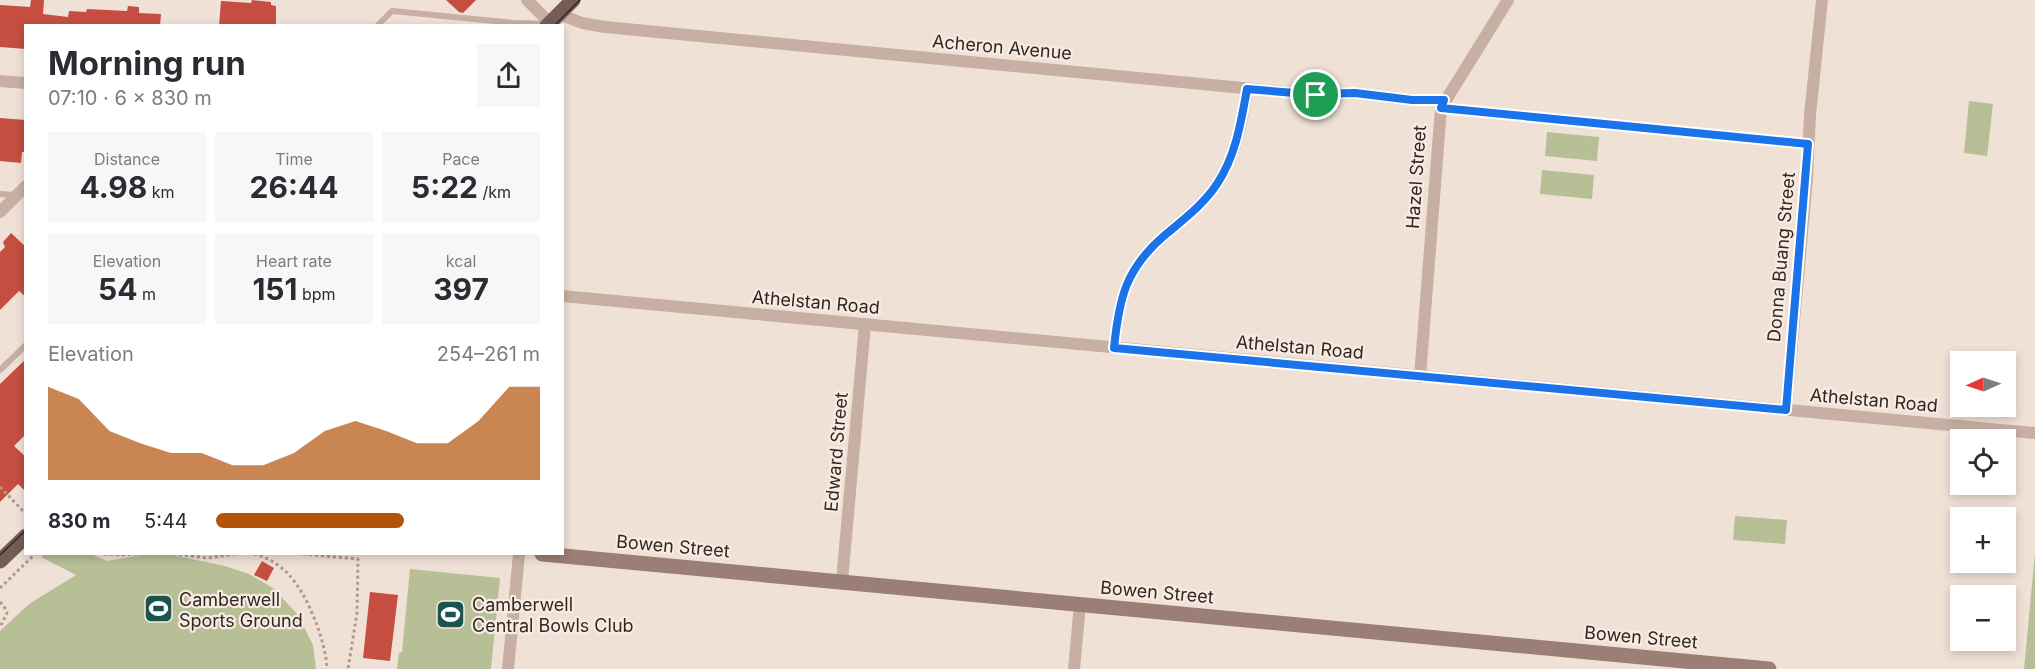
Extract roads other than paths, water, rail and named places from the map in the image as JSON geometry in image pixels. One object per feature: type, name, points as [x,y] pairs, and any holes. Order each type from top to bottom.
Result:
[{"type":"main road","points":[[551,22],[573,0]]},
{"type":"main road","points":[[0,561],[24,538]]},
{"type":"street","points":[[527,0],[551,22]]},
{"type":"street","name":"Hazel Street","points":[[1420,376],[1442,104],[1508,0]]},
{"type":"street","name":"Donna Buang Street","points":[[1786,410],[1822,0]]},
{"type":"street","name":"Acheron Avenue","points":[[551,22],[582,23],[1247,89],[1307,94],[1346,93],[1442,104]]},
{"type":"street","points":[[0,81],[24,83]]},
{"type":"street","points":[[1114,348],[1119,304],[1129,280],[1144,256],[1155,244],[1194,212],[1217,184],[1237,141],[1247,89]]},
{"type":"street","points":[[0,212],[21,191]]},
{"type":"street","name":"Athelstan Road","points":[[564,296],[2035,433]]},
{"type":"street","name":"Edward Street","points":[[842,581],[865,325]]},
{"type":"street","points":[[508,669],[519,555]]},
{"type":"street","name":"Bowen Street","points":[[553,555],[1769,669]]},
{"type":"street","points":[[1074,669],[1080,604]]},
{"type":"lane","points":[[379,24],[392,11],[514,23],[551,22]]},
{"type":"lane","points":[[0,194],[21,191]]},
{"type":"lane","points":[[0,370],[24,347]]},
{"type":"tram line","points":[[556,24],[580,0]]},
{"type":"tram line","points":[[0,555],[24,532]]},
{"type":"place","name":"Camberwell Sports Ground","points":[[158,609]]},
{"type":"place","name":"Camberwell Central Bowls Club","points":[[451,614]]}]
